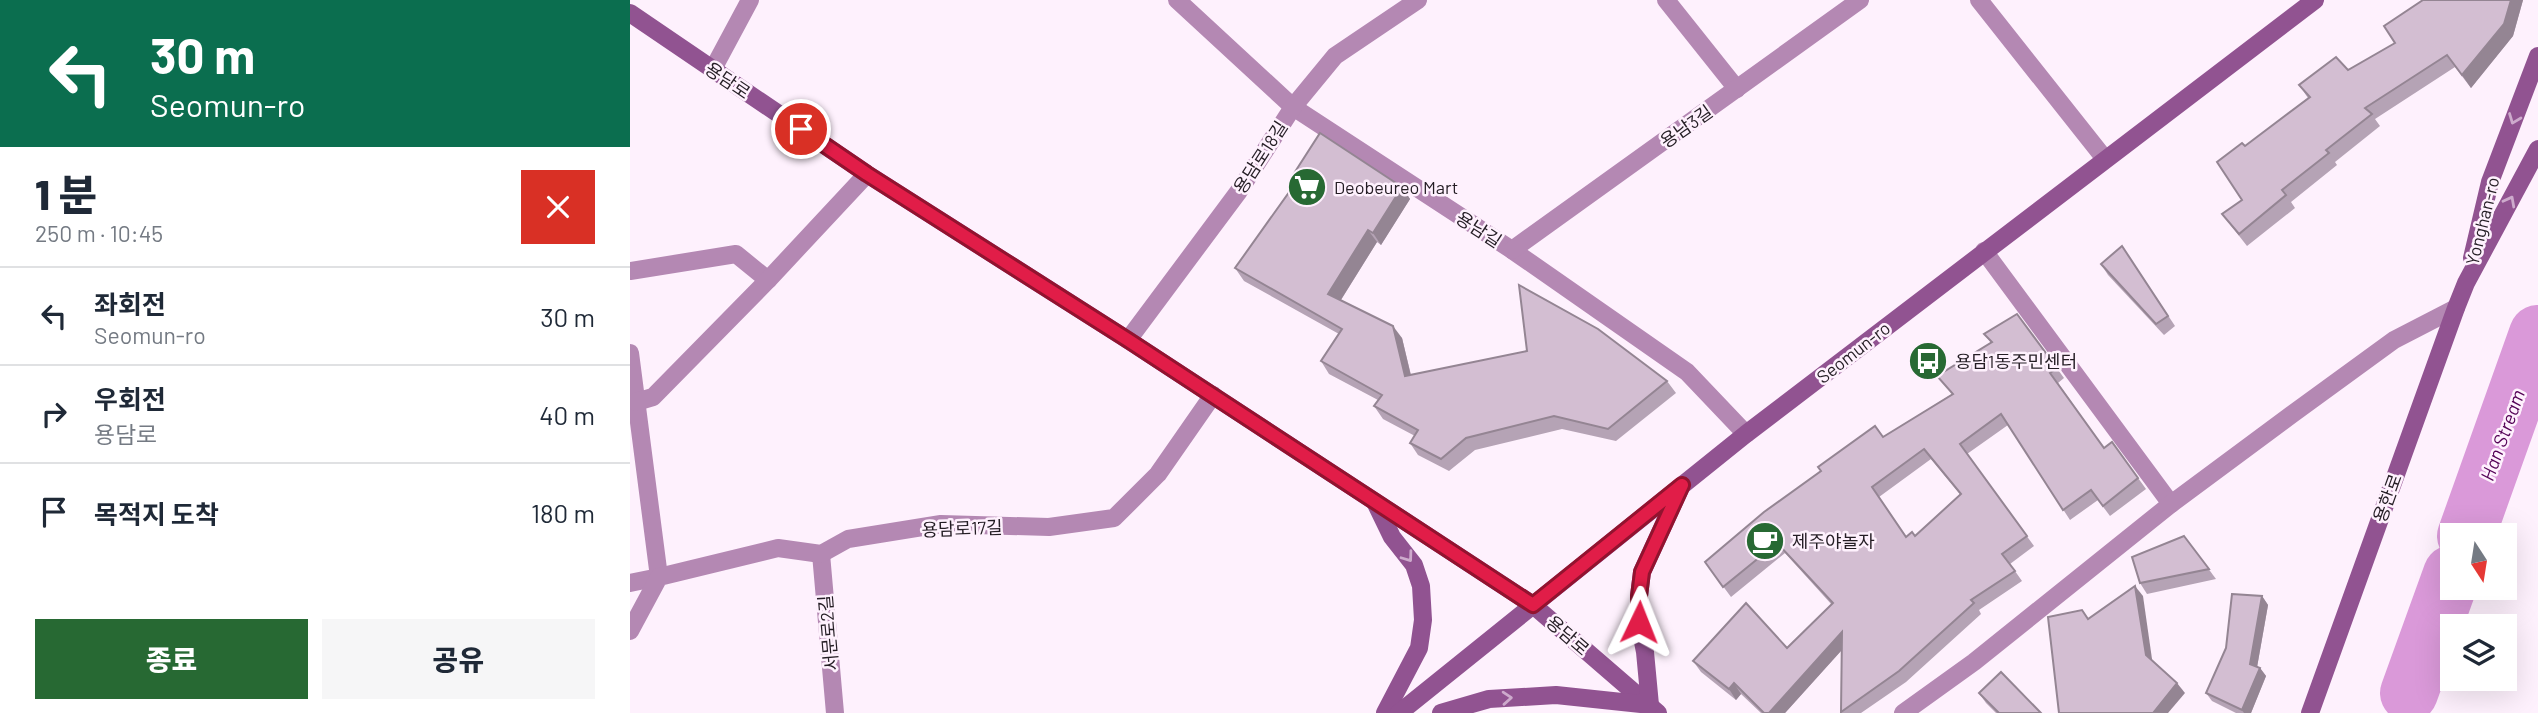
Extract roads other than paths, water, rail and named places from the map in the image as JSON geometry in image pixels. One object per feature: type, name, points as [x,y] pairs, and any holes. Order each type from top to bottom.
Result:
[{"type":"main road","name":"Seomun-ro","points":[[1399,713],[1746,434],[2315,0]]},
{"type":"main road","name":"용담로","points":[[630,13],[867,174],[1213,395],[1533,605],[1654,709]]},
{"type":"main road","name":"Yonghan-ro","points":[[2466,283],[2490,182],[2538,56]]},
{"type":"main road","name":"Yonghan-ro","points":[[2466,283],[2538,149]]},
{"type":"main road","name":"용한로","points":[[2310,713],[2466,283]]},
{"type":"main road","points":[[1441,713],[1489,699],[1556,695],[1654,709],[1639,622],[1642,572],[1682,485]]},
{"type":"main road","points":[[1373,499],[1392,537],[1414,565],[1420,586],[1423,620],[1419,648],[1385,713]]},
{"type":"street","points":[[712,69],[750,0]]},
{"type":"street","name":"용남길","points":[[1178,0],[1293,107],[1512,250],[1687,372],[1746,434]]},
{"type":"street","name":"용담로18길","points":[[1128,340],[1239,191],[1293,107],[1335,56],[1418,0]]},
{"type":"street","points":[[1666,0],[1737,89]]},
{"type":"street","name":"용남3길","points":[[1512,250],[1860,0]]},
{"type":"street","points":[[1979,0],[2105,159]]},
{"type":"street","points":[[636,402],[653,397],[867,174]]},
{"type":"street","points":[[1984,251],[2171,504]]},
{"type":"street","points":[[630,271],[736,254],[768,280]]},
{"type":"street","points":[[1903,713],[1974,662],[2171,504],[2394,340],[2456,308]]},
{"type":"street","points":[[630,353],[659,577],[630,631]]},
{"type":"street","name":"용담로17길","points":[[821,554],[848,539],[941,524],[1049,527],[1114,518],[1158,474],[1213,395]]},
{"type":"street","points":[[630,583],[778,548],[821,554]]},
{"type":"street","name":"서문로2길","points":[[821,554],[835,713]]},
{"type":"waterway","name":"Han Stream","points":[[2471,523],[2538,334]]},
{"type":"waterway","name":"Han Stream","points":[[2409,693],[2443,600]]},
{"type":"place","name":"Deobeureo Mart","points":[[1307,187]]},
{"type":"place","name":"용담1동주민센터","points":[[1928,361]]},
{"type":"place","name":"제주야놀자","points":[[1765,541]]}]
